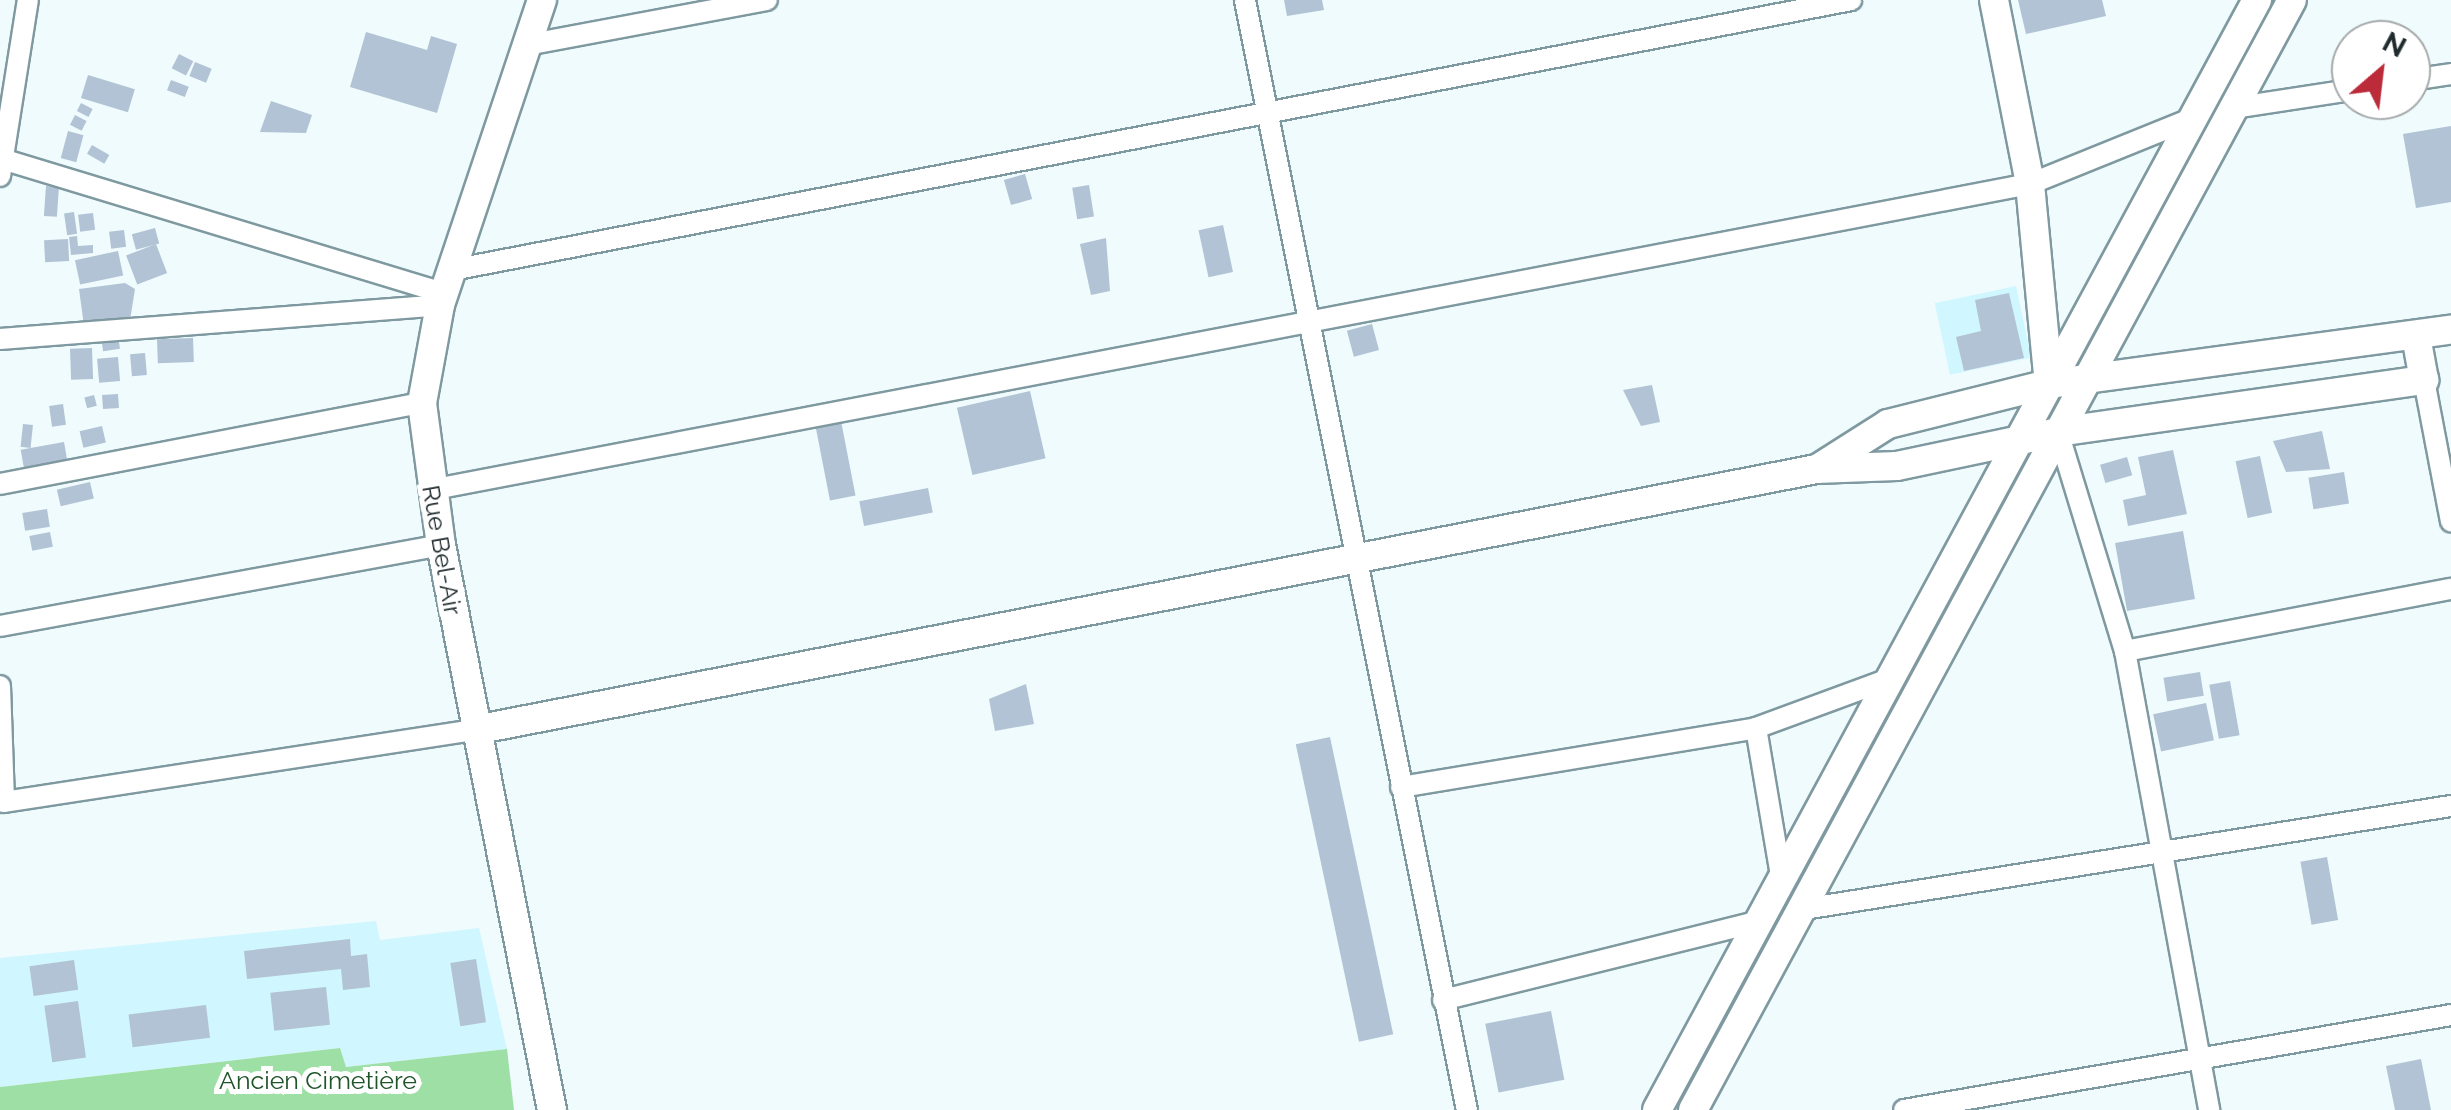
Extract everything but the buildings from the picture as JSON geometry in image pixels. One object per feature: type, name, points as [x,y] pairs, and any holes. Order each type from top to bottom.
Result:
[{"type":"main road","name":"Rue Bel-Air","points":[[542,0],[445,289],[422,403],[440,546],[552,1110]]},
{"type":"main road","points":[[1994,0],[2030,184],[2049,384]]},
{"type":"main road","points":[[1656,1110],[2256,0]]},
{"type":"main road","points":[[1693,1110],[2058,432],[2094,377],[2292,0]]},
{"type":"main road","points":[[1816,470],[1888,424],[2049,384],[2451,330]]},
{"type":"main road","points":[[475,730],[1355,556],[1816,470],[1897,466],[2058,432],[2424,380],[2416,336]]},
{"type":"street","points":[[28,0],[1,167],[445,289]]},
{"type":"street","points":[[526,45],[767,0]]},
{"type":"street","points":[[1245,0],[1467,1110]]},
{"type":"street","points":[[0,338],[445,289],[1267,112],[1851,0]]},
{"type":"street","points":[[2233,108],[2331,93]]},
{"type":"street","points":[[430,490],[2030,184],[2193,118]]},
{"type":"street","points":[[2424,380],[2451,520]]},
{"type":"street","points":[[0,484],[422,403]]},
{"type":"street","points":[[2058,432],[2125,651],[2209,1110]]},
{"type":"street","points":[[0,626],[440,546]]},
{"type":"street","points":[[2125,651],[2451,589]]},
{"type":"street","points":[[1401,787],[1756,728],[1892,678]]},
{"type":"street","points":[[0,686],[4,802],[475,730]]},
{"type":"street","points":[[1756,728],[1782,882]]},
{"type":"street","points":[[1804,909],[2163,858],[2451,806]]},
{"type":"street","points":[[1443,1000],[1760,921]]},
{"type":"street","points":[[1904,1110],[2451,1015]]},
{"type":"shaded area","points":[[2016,286],[2031,357],[1950,375],[1935,303]]},
{"type":"shaded area","points":[[376,921],[380,940],[479,928],[507,1049],[346,1067],[339,1048],[0,1087],[0,958]]},
{"type":"green space","name":"Ancien Cimetière","points":[[340,1048],[346,1067],[507,1049],[514,1110],[0,1110],[0,1087]]}]
